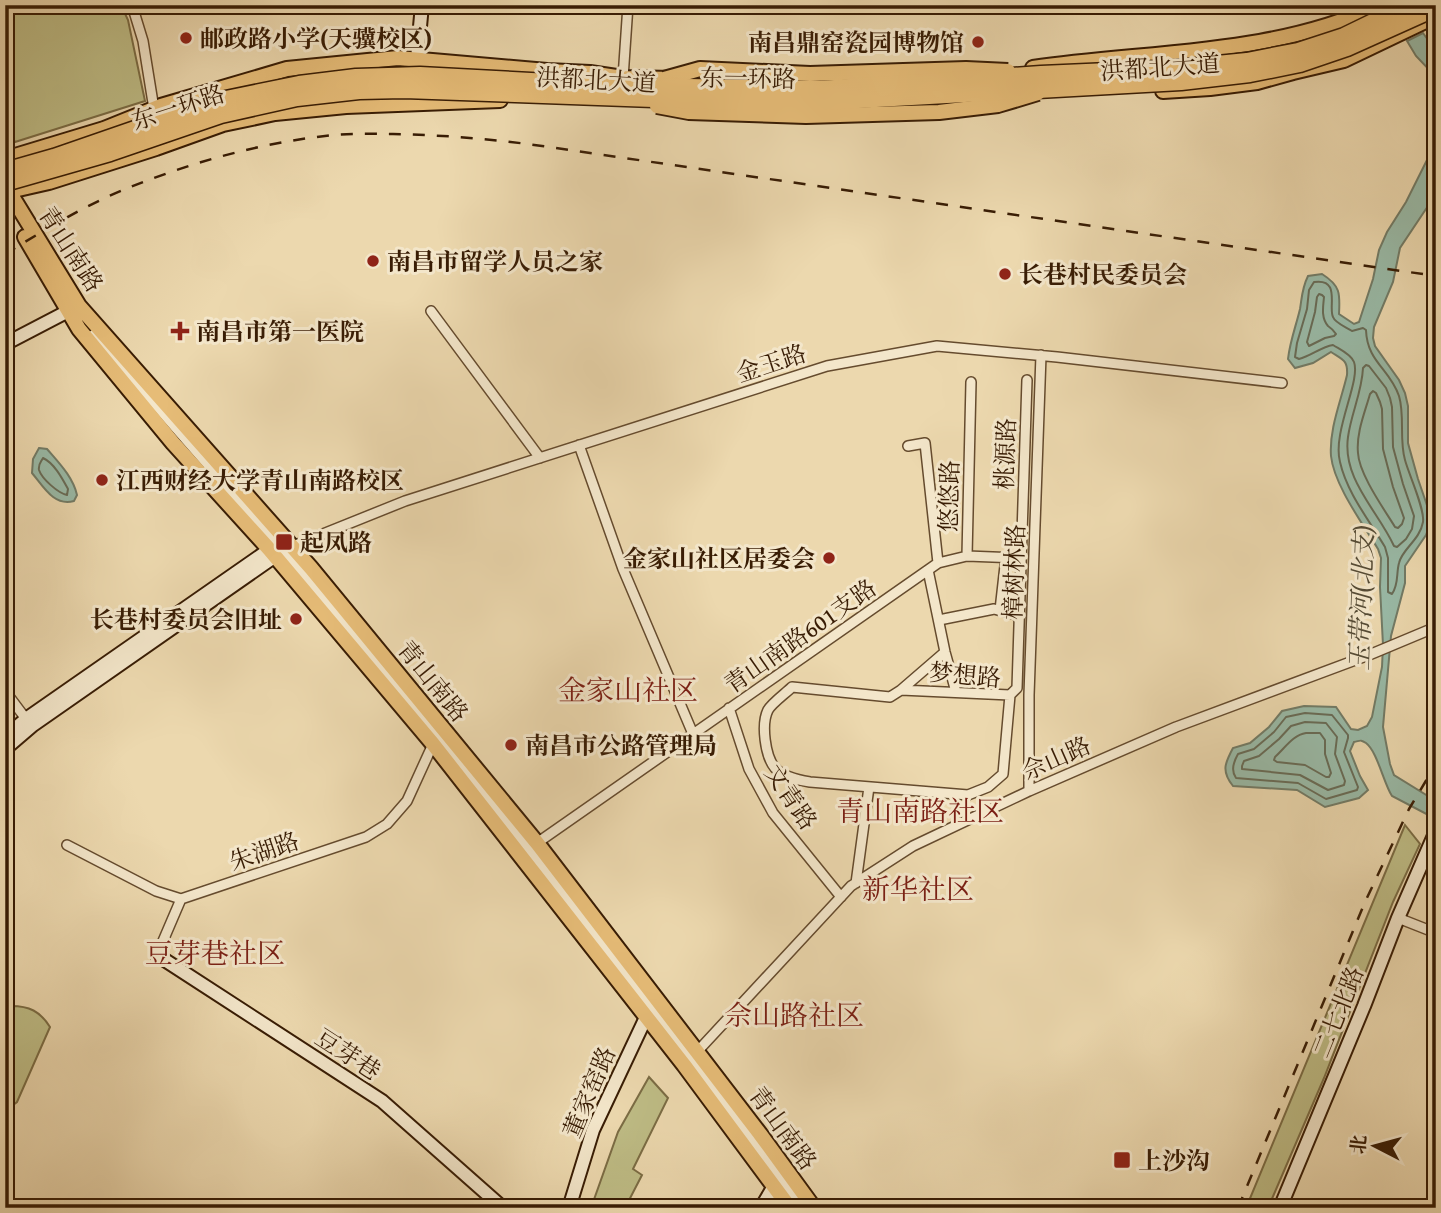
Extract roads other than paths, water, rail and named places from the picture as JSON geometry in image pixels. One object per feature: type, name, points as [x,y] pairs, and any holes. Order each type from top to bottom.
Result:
[{"type":"highway","name":"东一环路","points":[[56,163],[216,101],[299,84],[356,76],[419,75],[624,86],[820,89],[1177,68],[1247,61],[1298,51],[1344,36],[1408,5]]},
{"type":"highway","name":"东一环路","points":[[56,163],[110,153],[221,115],[297,98],[359,91],[823,102],[1181,82],[1250,74],[1300,64],[1347,48],[1436,8]]},
{"type":"highway","points":[[5,171],[56,163]]},
{"type":"highway","points":[[6,191],[56,163]]},
{"type":"main road","points":[[417,59],[422,5]]},
{"type":"main road","points":[[1402,5],[1415,26]]},
{"type":"main road","name":"洪都北大道","points":[[5,159],[104,129],[154,109],[231,84],[287,69],[398,58],[623,78],[832,84],[1000,73],[1083,61],[1217,50],[1347,20],[1353,11],[1374,7]]},
{"type":"main road","name":"洪都北大道","points":[[6,191],[49,183],[223,124],[275,113],[346,106],[532,99],[657,106],[816,110],[1210,88],[1256,82],[1344,60],[1436,16]]},
{"type":"main road","points":[[664,79],[701,69],[810,74],[966,69],[1041,74]]},
{"type":"main road","points":[[657,106],[689,111],[806,116],[939,112],[998,105],[1049,90]]},
{"type":"main road","name":"青山南路","points":[[6,191],[74,309],[79,329],[173,443],[280,548],[537,843],[691,1059],[790,1208]]},
{"type":"main road","points":[[5,344],[74,309]]},
{"type":"main road","points":[[5,737],[26,719],[280,548]]},
{"type":"main road","points":[[5,750],[33,725],[280,548]]},
{"type":"main road","points":[[280,548],[402,694],[651,1006]]},
{"type":"main road","name":"青山南路","points":[[280,548],[433,744],[651,1006],[691,1059],[760,1133],[814,1208]]},
{"type":"main road","name":"二七北路","points":[[1280,1208],[1436,831]]},
{"type":"main road","name":"豆芽巷","points":[[157,955],[382,1101],[503,1208]]},
{"type":"main road","name":"董家窑路","points":[[569,1208],[593,1130],[651,1006]]},
{"type":"main road","points":[[691,1059],[797,1208]]},
{"type":"main road","points":[[691,1059],[804,1208]]},
{"type":"main road","points":[[761,1208],[774,1186]]},
{"type":"street","points":[[132,5],[143,41],[154,109]]},
{"type":"street","points":[[623,78],[628,5]]},
{"type":"street","points":[[432,312],[540,458]]},
{"type":"street","name":"金玉路","points":[[280,548],[405,501],[827,366],[937,346],[1041,355],[1282,383]]},
{"type":"street","name":"樟树林路","points":[[1029,791],[1029,695],[1041,355]]},
{"type":"street","name":"桃源路","points":[[1010,695],[1017,688],[1027,380]]},
{"type":"street","name":"悠悠路","points":[[971,382],[967,556],[1021,558]]},
{"type":"street","points":[[908,446],[925,443],[938,562],[967,556]]},
{"type":"street","points":[[579,445],[623,569],[693,734]]},
{"type":"street","points":[[1000,610],[1006,557]]},
{"type":"street","name":"青山南路601支路","points":[[537,843],[938,562]]},
{"type":"street","points":[[928,570],[956,692]]},
{"type":"street","points":[[939,620],[994,609],[1020,616]]},
{"type":"street","name":"佘山路","points":[[691,1059],[841,897],[856,883],[913,846],[1029,791],[1175,727],[1396,645],[1436,627]]},
{"type":"street","points":[[901,690],[945,652]]},
{"type":"street","name":"梦想路","points":[[792,687],[890,697],[901,690],[1010,695],[1003,774],[988,787],[968,795],[790,778],[775,769],[768,755],[764,733],[768,710],[792,687]]},
{"type":"street","points":[[5,691],[26,719]]},
{"type":"street","points":[[1010,695],[1029,695]]},
{"type":"street","name":"文青路","points":[[729,708],[749,769],[774,813],[841,897]]},
{"type":"street","name":"朱湖路","points":[[181,899],[366,837],[376,831],[387,824],[407,801],[433,744]]},
{"type":"street","points":[[856,883],[869,787]]},
{"type":"street","points":[[67,845],[156,891],[181,899],[157,955]]},
{"type":"street","points":[[1398,918],[1436,933]]},
{"type":"water","points":[[1423,33],[1436,51],[1436,77],[1416,56],[1407,41]]},
{"type":"water","points":[[1436,142],[1436,194],[1400,248],[1393,282],[1374,327],[1373,338],[1375,346],[1405,393],[1408,406],[1408,443],[1430,514],[1426,535],[1405,566],[1405,583],[1391,636],[1383,727],[1394,775],[1436,801],[1436,819],[1392,796],[1374,753],[1361,741],[1354,742],[1350,751],[1368,790],[1359,798],[1325,807],[1297,790],[1233,786],[1227,776],[1226,767],[1233,748],[1250,743],[1269,727],[1282,711],[1304,706],[1336,707],[1351,729],[1358,730],[1367,726],[1372,717],[1382,667],[1381,558],[1343,492],[1331,456],[1332,436],[1347,366],[1331,352],[1313,363],[1295,368],[1288,359],[1308,276],[1322,274],[1333,282],[1338,291],[1339,314],[1354,324],[1359,322],[1379,250]]},
{"type":"water","points":[[39,448],[47,449],[69,476],[77,495],[74,501],[55,498],[32,473],[33,459]]},
{"type":"railway","points":[[5,254],[108,197],[200,163],[253,148],[307,138],[393,134],[542,146],[1436,276]]},
{"type":"railway","points":[[1238,1208],[1365,902],[1409,809],[1436,764]]},
{"type":"place","name":"邮政路小学(天骥校区)","points":[[186,38]]},
{"type":"place","name":"南昌鼎窑瓷园博物馆","points":[[978,42]]},
{"type":"place","name":"南昌市留学人员之家","points":[[373,261]]},
{"type":"place","name":"长巷村民委员会","points":[[1005,274]]},
{"type":"place","name":"南昌市第一医院","points":[[180,331]]},
{"type":"place","name":"江西财经大学青山南路校区","points":[[102,480]]},
{"type":"place","name":"起凤路","points":[[284,542]]},
{"type":"place","name":"金家山社区居委会","points":[[829,558]]},
{"type":"place","name":"长巷村委员会旧址","points":[[296,619]]},
{"type":"place","name":"南昌市公路管理局","points":[[511,745]]},
{"type":"place","name":"上沙沟","points":[[1122,1160]]},
{"type":"district","name":"金家山社区","points":[[628,689]]},
{"type":"district","name":"青山南路社区","points":[[920,810]]},
{"type":"district","name":"新华社区","points":[[918,888]]},
{"type":"district","name":"豆芽巷社区","points":[[215,952]]},
{"type":"district","name":"佘山路社区","points":[[794,1014]]},
{"type":"water label","name":"玉带河(北支)","points":[[1361,598]]}]
